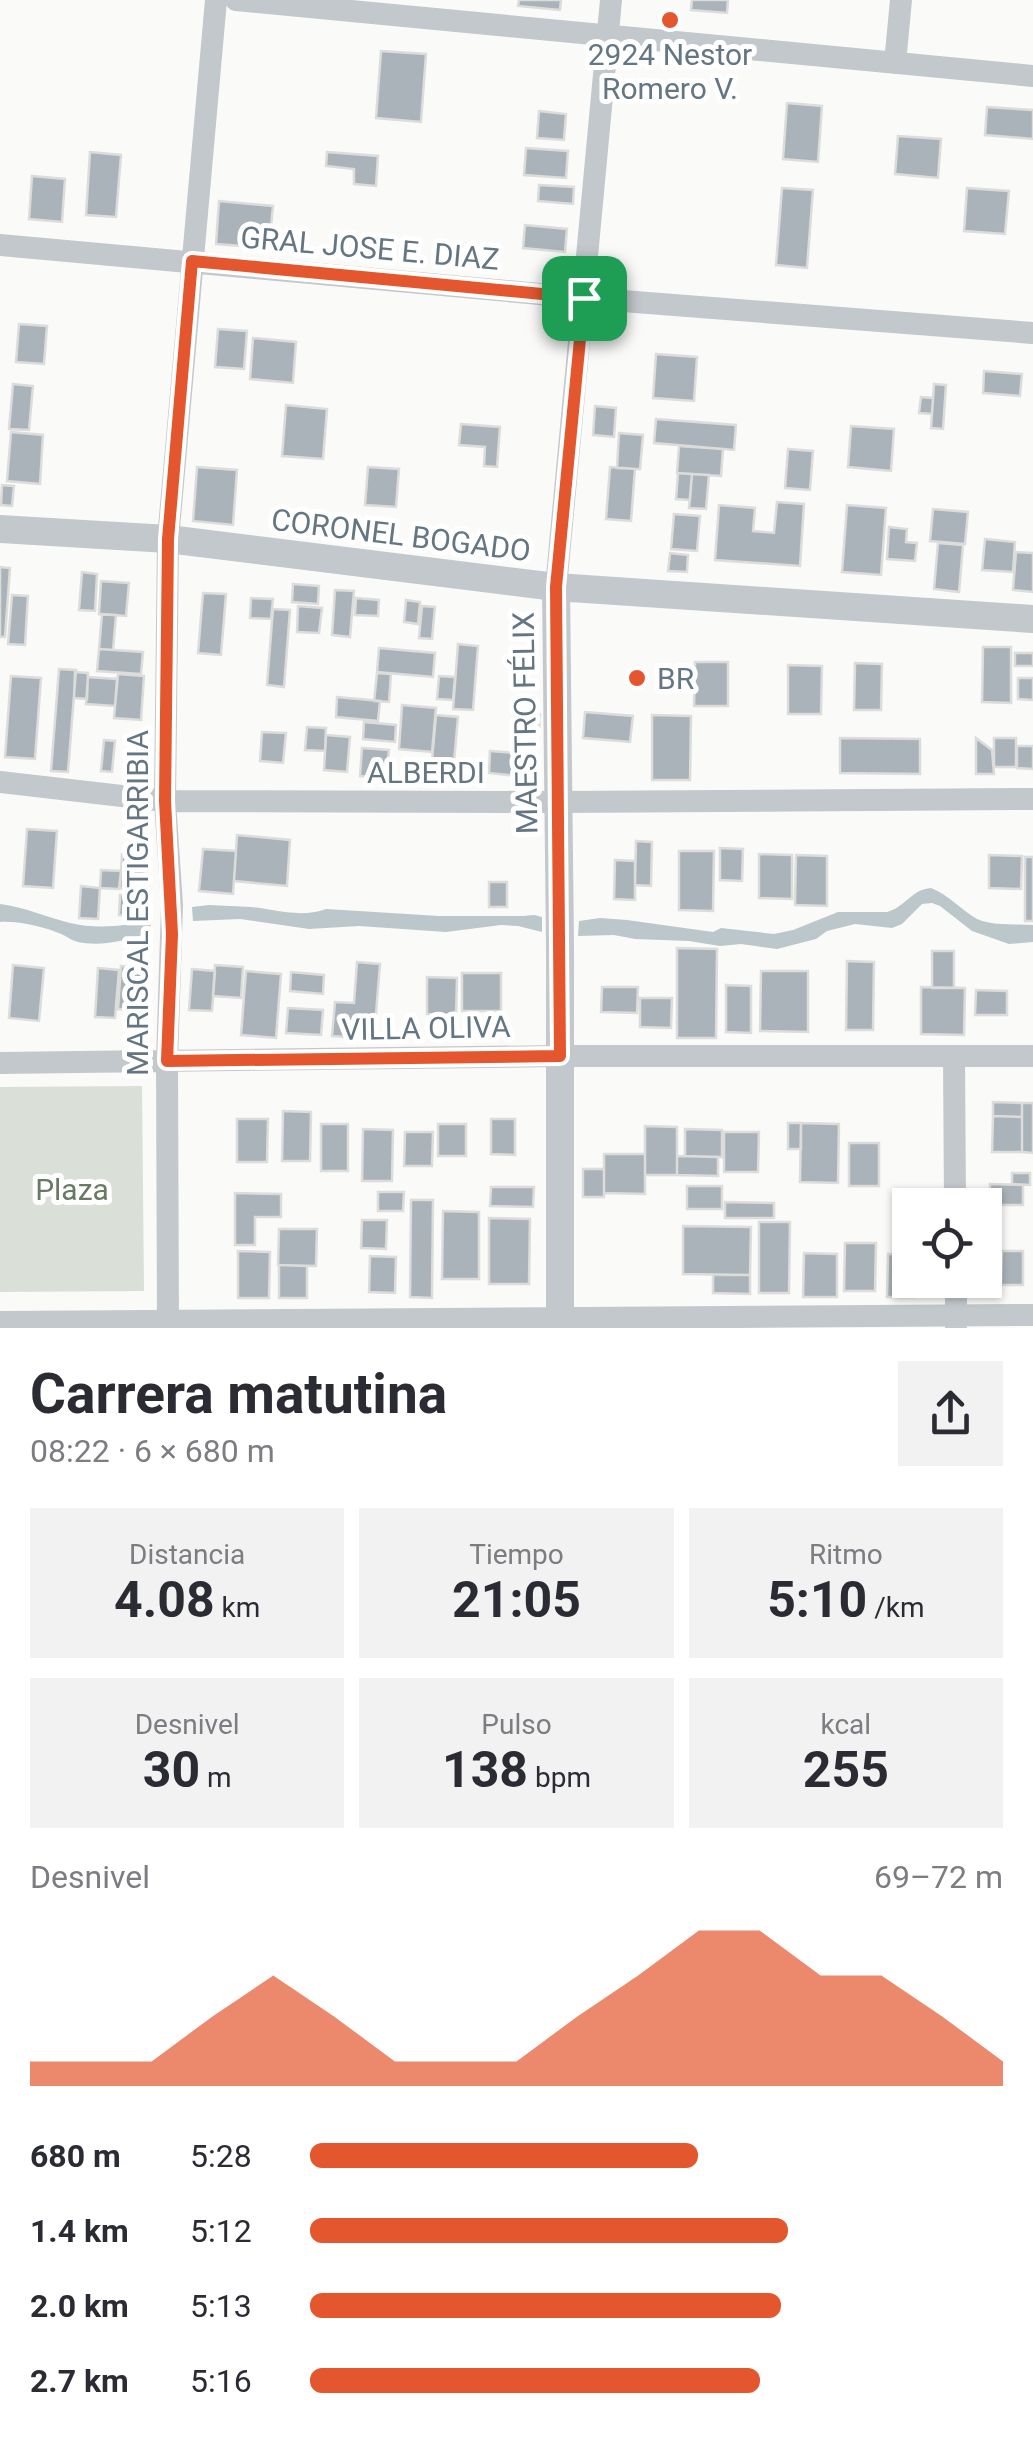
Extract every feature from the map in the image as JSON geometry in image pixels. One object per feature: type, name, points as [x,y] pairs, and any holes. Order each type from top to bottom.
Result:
[{"type":"street","name":"MARISCAL ESTIGARRIBIA","points":[[168,1324],[167,1061],[172,905],[165,801],[168,539],[216,0]]},
{"type":"street","points":[[236,0],[1033,76]]},
{"type":"street","name":"MAESTRO FÉLIX","points":[[560,1056],[556,587],[612,0]]},
{"type":"street","points":[[895,63],[902,0]]},
{"type":"street","name":"GRAL JOSE E. DIAZ","points":[[0,245],[584,298],[1033,333]]},
{"type":"street","name":"CORONEL BOGADO","points":[[0,529],[168,539],[556,587],[1033,619]]},
{"type":"street","name":"ALBERDI","points":[[0,782],[165,801],[1033,799]]},
{"type":"street","points":[[560,1056],[560,1323]]},
{"type":"street","name":"VILLA OLIVA","points":[[0,1063],[560,1056],[1033,1056]]},
{"type":"street","points":[[954,1056],[955,1188]]},
{"type":"street","points":[[0,1322],[956,1322],[1033,1315]]},
{"type":"green space","name":"Plaza","points":[[142,1086],[144,1291],[0,1292],[0,1087]]},
{"type":"shaded area","points":[[931,888],[977,919],[1033,925],[1033,942],[1009,944],[972,931],[932,903],[922,904],[902,924],[892,928],[855,924],[777,949],[614,935],[578,936],[579,921],[600,918],[713,932],[721,928],[774,934],[838,912],[887,912]]},
{"type":"shaded area","points":[[0,904],[90,926],[150,919],[151,932],[115,942],[78,942],[36,926],[0,922]]},
{"type":"shaded area","points":[[192,907],[298,913],[326,909],[439,916],[534,915],[542,917],[542,932],[501,925],[446,932],[359,926],[309,929],[240,919],[193,921]]},
{"type":"building","points":[[519,0],[561,0],[560,10],[518,6]]},
{"type":"building","points":[[692,0],[728,0],[727,13],[691,10]]},
{"type":"building","points":[[381,51],[426,54],[421,122],[376,118]]},
{"type":"building","points":[[787,103],[822,106],[818,162],[783,159]]},
{"type":"building","points":[[987,107],[1033,110],[1033,139],[985,135]]},
{"type":"building","points":[[539,111],[566,114],[564,140],[537,138]]},
{"type":"building","points":[[898,136],[941,139],[938,178],[895,174]]},
{"type":"building","points":[[526,148],[568,151],[566,178],[524,175]]},
{"type":"building","points":[[90,152],[121,155],[116,217],[86,215]]},
{"type":"building","points":[[327,152],[378,156],[376,186],[354,184],[354,169],[326,166]]},
{"type":"building","points":[[32,176],[65,179],[62,222],[29,219]]},
{"type":"building","points":[[539,185],[574,187],[573,204],[538,201]]},
{"type":"building","points":[[782,188],[813,190],[807,268],[776,265]]},
{"type":"building","points":[[967,188],[1009,191],[1005,234],[964,231]]},
{"type":"building","points":[[219,201],[273,206],[269,248],[216,244]]},
{"type":"building","points":[[525,225],[567,229],[565,252],[523,248]]},
{"type":"building","points":[[19,324],[47,326],[44,364],[16,362]]},
{"type":"building","points":[[218,329],[247,331],[244,369],[215,367]]},
{"type":"building","points":[[253,338],[296,342],[293,383],[250,379]]},
{"type":"building","points":[[656,354],[697,357],[694,401],[653,398]]},
{"type":"building","points":[[984,371],[1022,374],[1020,396],[983,393]]},
{"type":"building","points":[[13,384],[33,386],[29,430],[9,429]]},
{"type":"building","points":[[934,384],[946,385],[943,429],[931,428]]},
{"type":"building","points":[[921,397],[933,398],[932,414],[919,413]]},
{"type":"building","points":[[286,405],[327,409],[323,459],[282,456]]},
{"type":"building","points":[[595,406],[616,408],[614,437],[593,435]]},
{"type":"building","points":[[656,419],[736,425],[734,450],[654,443]]},
{"type":"building","points":[[461,424],[500,427],[497,467],[484,466],[485,447],[459,445]]},
{"type":"building","points":[[851,426],[894,429],[891,471],[848,467]]},
{"type":"building","points":[[11,432],[43,435],[40,484],[7,481]]},
{"type":"building","points":[[619,433],[643,435],[640,469],[617,468]]},
{"type":"building","points":[[679,446],[723,449],[721,476],[677,473]]},
{"type":"building","points":[[788,449],[813,451],[810,490],[785,488]]},
{"type":"building","points":[[197,467],[237,470],[233,525],[193,521]]},
{"type":"building","points":[[368,467],[399,469],[396,507],[365,505]]},
{"type":"building","points":[[610,467],[635,469],[631,521],[606,519]]},
{"type":"building","points":[[678,473],[692,474],[690,500],[676,499]]},
{"type":"building","points":[[692,474],[709,475],[706,509],[689,508]]},
{"type":"building","points":[[2,485],[14,486],[12,506],[1,505]]},
{"type":"building","points":[[777,502],[804,504],[800,566],[715,560],[719,505],[755,508],[753,531],[774,533]]},
{"type":"building","points":[[847,505],[886,508],[881,575],[842,572]]},
{"type":"building","points":[[933,509],[968,512],[965,544],[930,541]]},
{"type":"building","points":[[674,514],[700,516],[697,551],[671,549]]},
{"type":"building","points":[[889,527],[907,529],[906,542],[917,543],[915,561],[887,559]]},
{"type":"building","points":[[985,539],[1015,542],[1013,572],[982,570]]},
{"type":"building","points":[[938,543],[963,545],[959,592],[934,589]]},
{"type":"building","points":[[1016,552],[1033,553],[1033,592],[1013,590]]},
{"type":"building","points":[[670,553],[688,555],[687,572],[668,571]]},
{"type":"building","points":[[0,567],[10,568],[5,637],[0,637]]},
{"type":"building","points":[[82,572],[97,574],[95,611],[79,610]]},
{"type":"building","points":[[101,581],[129,583],[126,616],[99,614]]},
{"type":"building","points":[[293,584],[319,586],[318,604],[292,602]]},
{"type":"building","points":[[335,590],[354,591],[350,637],[332,635]]},
{"type":"building","points":[[203,593],[226,594],[221,655],[198,653]]},
{"type":"building","points":[[12,595],[28,596],[25,645],[8,644]]},
{"type":"building","points":[[251,598],[273,599],[271,619],[250,618]]},
{"type":"building","points":[[356,598],[379,600],[378,616],[355,615]]},
{"type":"building","points":[[406,600],[420,602],[418,624],[404,622]]},
{"type":"building","points":[[298,606],[322,608],[319,633],[297,632]]},
{"type":"building","points":[[422,606],[435,607],[432,639],[419,638]]},
{"type":"building","points":[[273,609],[290,610],[284,687],[267,685]]},
{"type":"building","points":[[102,614],[116,615],[113,650],[99,649]]},
{"type":"building","points":[[458,644],[478,646],[473,710],[453,709]]},
{"type":"building","points":[[983,647],[1011,647],[1011,703],[982,702]]},
{"type":"building","points":[[379,648],[435,653],[433,677],[377,672]]},
{"type":"building","points":[[99,649],[143,652],[141,674],[97,671]]},
{"type":"building","points":[[1015,653],[1033,653],[1033,666],[1015,666]]},
{"type":"building","points":[[695,662],[728,662],[728,706],[694,706]]},
{"type":"building","points":[[855,663],[882,664],[881,710],[854,710]]},
{"type":"building","points":[[788,665],[822,666],[821,714],[788,714]]},
{"type":"building","points":[[59,669],[76,670],[68,772],[51,771]]},
{"type":"building","points":[[75,672],[88,673],[87,699],[74,698]]},
{"type":"building","points":[[377,673],[391,674],[389,702],[374,701]]},
{"type":"building","points":[[118,674],[144,676],[141,720],[114,718]]},
{"type":"building","points":[[11,676],[41,678],[35,759],[5,757]]},
{"type":"building","points":[[439,676],[455,677],[453,700],[437,699]]},
{"type":"building","points":[[88,677],[117,679],[115,706],[86,704]]},
{"type":"building","points":[[1018,678],[1033,678],[1033,700],[1018,699]]},
{"type":"building","points":[[337,697],[380,701],[378,721],[336,717]]},
{"type":"building","points":[[402,705],[436,708],[432,752],[399,749]]},
{"type":"building","points":[[585,712],[633,716],[630,742],[583,738]]},
{"type":"building","points":[[518,713],[540,715],[539,730],[517,728]]},
{"type":"building","points":[[436,715],[458,717],[453,773],[431,772]]},
{"type":"building","points":[[652,715],[691,716],[690,780],[652,780]]},
{"type":"building","points":[[364,722],[396,725],[395,742],[363,739]]},
{"type":"building","points":[[307,727],[326,728],[325,751],[305,750]]},
{"type":"building","points":[[262,732],[286,733],[283,763],[260,761]]},
{"type":"building","points":[[326,735],[350,737],[347,772],[324,770]]},
{"type":"building","points":[[840,738],[920,739],[920,774],[840,773]]},
{"type":"building","points":[[976,738],[992,750],[994,774],[976,774]]},
{"type":"building","points":[[994,738],[1016,738],[1016,767],[994,767]]},
{"type":"building","points":[[104,740],[115,741],[112,772],[101,771]]},
{"type":"building","points":[[1017,746],[1033,746],[1033,769],[1017,768]]},
{"type":"building","points":[[362,748],[389,750],[386,778],[360,776]]},
{"type":"building","points":[[490,751],[518,753],[516,776],[489,773]]},
{"type":"building","points":[[27,829],[57,831],[53,888],[23,886]]},
{"type":"building","points":[[237,835],[290,840],[287,886],[234,881]]},
{"type":"building","points":[[636,841],[652,842],[651,886],[635,885]]},
{"type":"building","points":[[720,848],[743,849],[742,881],[720,880]]},
{"type":"building","points":[[203,849],[236,851],[233,894],[199,891]]},
{"type":"building","points":[[679,851],[714,851],[713,911],[679,910]]},
{"type":"building","points":[[122,854],[146,856],[143,890],[120,888]]},
{"type":"building","points":[[759,854],[792,855],[792,899],[759,898]]},
{"type":"building","points":[[796,855],[827,856],[827,906],[795,905]]},
{"type":"building","points":[[989,855],[1022,856],[1021,889],[989,888]]},
{"type":"building","points":[[1025,857],[1033,857],[1033,921],[1025,921]]},
{"type":"building","points":[[615,860],[635,861],[635,900],[614,899]]},
{"type":"building","points":[[101,870],[121,871],[119,889],[100,888]]},
{"type":"building","points":[[489,882],[507,882],[507,907],[489,907]]},
{"type":"building","points":[[81,886],[100,888],[98,919],[79,918]]},
{"type":"building","points":[[120,895],[142,897],[140,917],[119,915]]},
{"type":"building","points":[[677,948],[717,949],[716,1038],[677,1038]]},
{"type":"building","points":[[932,951],[954,951],[954,988],[932,988]]},
{"type":"building","points":[[847,961],[874,962],[873,1030],[846,1030]]},
{"type":"building","points":[[357,962],[380,964],[374,1039],[332,1036],[335,1002],[354,1003]]},
{"type":"building","points":[[13,965],[44,968],[39,1021],[9,1018]]},
{"type":"building","points":[[215,965],[243,967],[241,998],[213,996]]},
{"type":"building","points":[[121,966],[145,969],[142,1011],[118,1009]]},
{"type":"building","points":[[98,968],[119,970],[115,1018],[95,1017]]},
{"type":"building","points":[[192,969],[215,971],[212,1011],[189,1010]]},
{"type":"building","points":[[246,971],[281,974],[276,1038],[241,1035]]},
{"type":"building","points":[[761,971],[808,971],[808,1032],[760,1031]]},
{"type":"building","points":[[291,972],[324,975],[323,994],[290,991]]},
{"type":"building","points":[[462,973],[501,973],[501,1011],[462,1011]]},
{"type":"building","points":[[427,977],[457,978],[456,1015],[427,1014]]},
{"type":"building","points":[[726,985],[751,986],[751,1033],[726,1032]]},
{"type":"building","points":[[602,987],[638,987],[637,1013],[601,1012]]},
{"type":"building","points":[[921,987],[965,988],[964,1035],[921,1034]]},
{"type":"building","points":[[976,990],[1007,991],[1007,1015],[975,1015]]},
{"type":"building","points":[[640,998],[672,998],[671,1028],[640,1027]]},
{"type":"building","points":[[288,1008],[323,1010],[321,1035],[286,1033]]},
{"type":"building","points":[[993,1102],[1022,1103],[1022,1117],[993,1116]]},
{"type":"building","points":[[1022,1103],[1033,1103],[1033,1153],[1022,1152]]},
{"type":"building","points":[[283,1111],[311,1112],[310,1161],[282,1161]]},
{"type":"building","points":[[993,1116],[1022,1117],[1022,1152],[992,1152]]},
{"type":"building","points":[[237,1119],[268,1119],[267,1162],[237,1162]]},
{"type":"building","points":[[491,1119],[515,1119],[515,1155],[491,1154]]},
{"type":"building","points":[[788,1123],[801,1123],[801,1149],[788,1149]]},
{"type":"building","points":[[801,1123],[839,1124],[838,1183],[800,1182]]},
{"type":"building","points":[[321,1124],[348,1124],[348,1171],[321,1171]]},
{"type":"building","points":[[438,1124],[466,1124],[466,1156],[438,1156]]},
{"type":"building","points":[[645,1126],[677,1127],[677,1175],[645,1175]]},
{"type":"building","points":[[363,1129],[393,1130],[392,1181],[362,1181]]},
{"type":"building","points":[[685,1129],[722,1130],[722,1157],[685,1156]]},
{"type":"building","points":[[405,1132],[433,1132],[432,1166],[404,1166]]},
{"type":"building","points":[[724,1132],[759,1132],[758,1172],[724,1172]]},
{"type":"building","points":[[849,1143],[879,1143],[879,1186],[849,1186]]},
{"type":"building","points":[[604,1154],[645,1154],[645,1194],[604,1193]]},
{"type":"building","points":[[677,1156],[718,1157],[718,1176],[677,1175]]},
{"type":"building","points":[[583,1169],[604,1169],[604,1197],[583,1197]]},
{"type":"building","points":[[1012,1173],[1030,1173],[1030,1185],[1012,1184]]},
{"type":"building","points":[[990,1184],[1023,1185],[1023,1205],[1002,1205],[1002,1188],[990,1188]]},
{"type":"building","points":[[687,1186],[722,1186],[722,1209],[687,1209]]},
{"type":"building","points":[[491,1187],[534,1187],[533,1207],[490,1206]]},
{"type":"building","points":[[378,1192],[404,1192],[403,1211],[378,1211]]},
{"type":"building","points":[[235,1193],[281,1194],[281,1217],[255,1217],[255,1245],[235,1245]]},
{"type":"building","points":[[411,1200],[433,1200],[432,1298],[410,1297]]},
{"type":"building","points":[[725,1202],[774,1203],[774,1218],[725,1218]]},
{"type":"building","points":[[443,1211],[479,1212],[479,1279],[442,1279]]},
{"type":"building","points":[[489,1218],[530,1219],[529,1284],[489,1284]]},
{"type":"building","points":[[362,1220],[387,1220],[386,1249],[361,1248]]},
{"type":"building","points":[[759,1222],[790,1222],[789,1293],[759,1293]]},
{"type":"building","points":[[683,1226],[751,1227],[750,1275],[683,1274]]},
{"type":"building","points":[[279,1229],[317,1229],[316,1266],[278,1265]]},
{"type":"building","points":[[845,1243],[876,1243],[875,1291],[844,1291]]},
{"type":"building","points":[[238,1251],[270,1252],[269,1298],[238,1298]]},
{"type":"building","points":[[1002,1251],[1023,1251],[1023,1285],[1002,1285]]},
{"type":"building","points":[[804,1253],[837,1254],[837,1297],[803,1297]]},
{"type":"building","points":[[888,1254],[892,1254],[892,1297],[887,1297]]},
{"type":"building","points":[[370,1256],[396,1257],[395,1293],[369,1292]]},
{"type":"building","points":[[279,1265],[307,1266],[307,1298],[279,1298]]},
{"type":"building","points":[[713,1275],[750,1275],[750,1294],[713,1293]]},
{"type":"place","name":"2924 Nestor Romero V.","points":[[670,20]]},
{"type":"place","name":"BR","points":[[637,678]]},
{"type":"route","points":[[192,261],[584,298],[556,587],[560,1056],[167,1061],[172,934],[165,801],[168,539],[192,261]]}]
